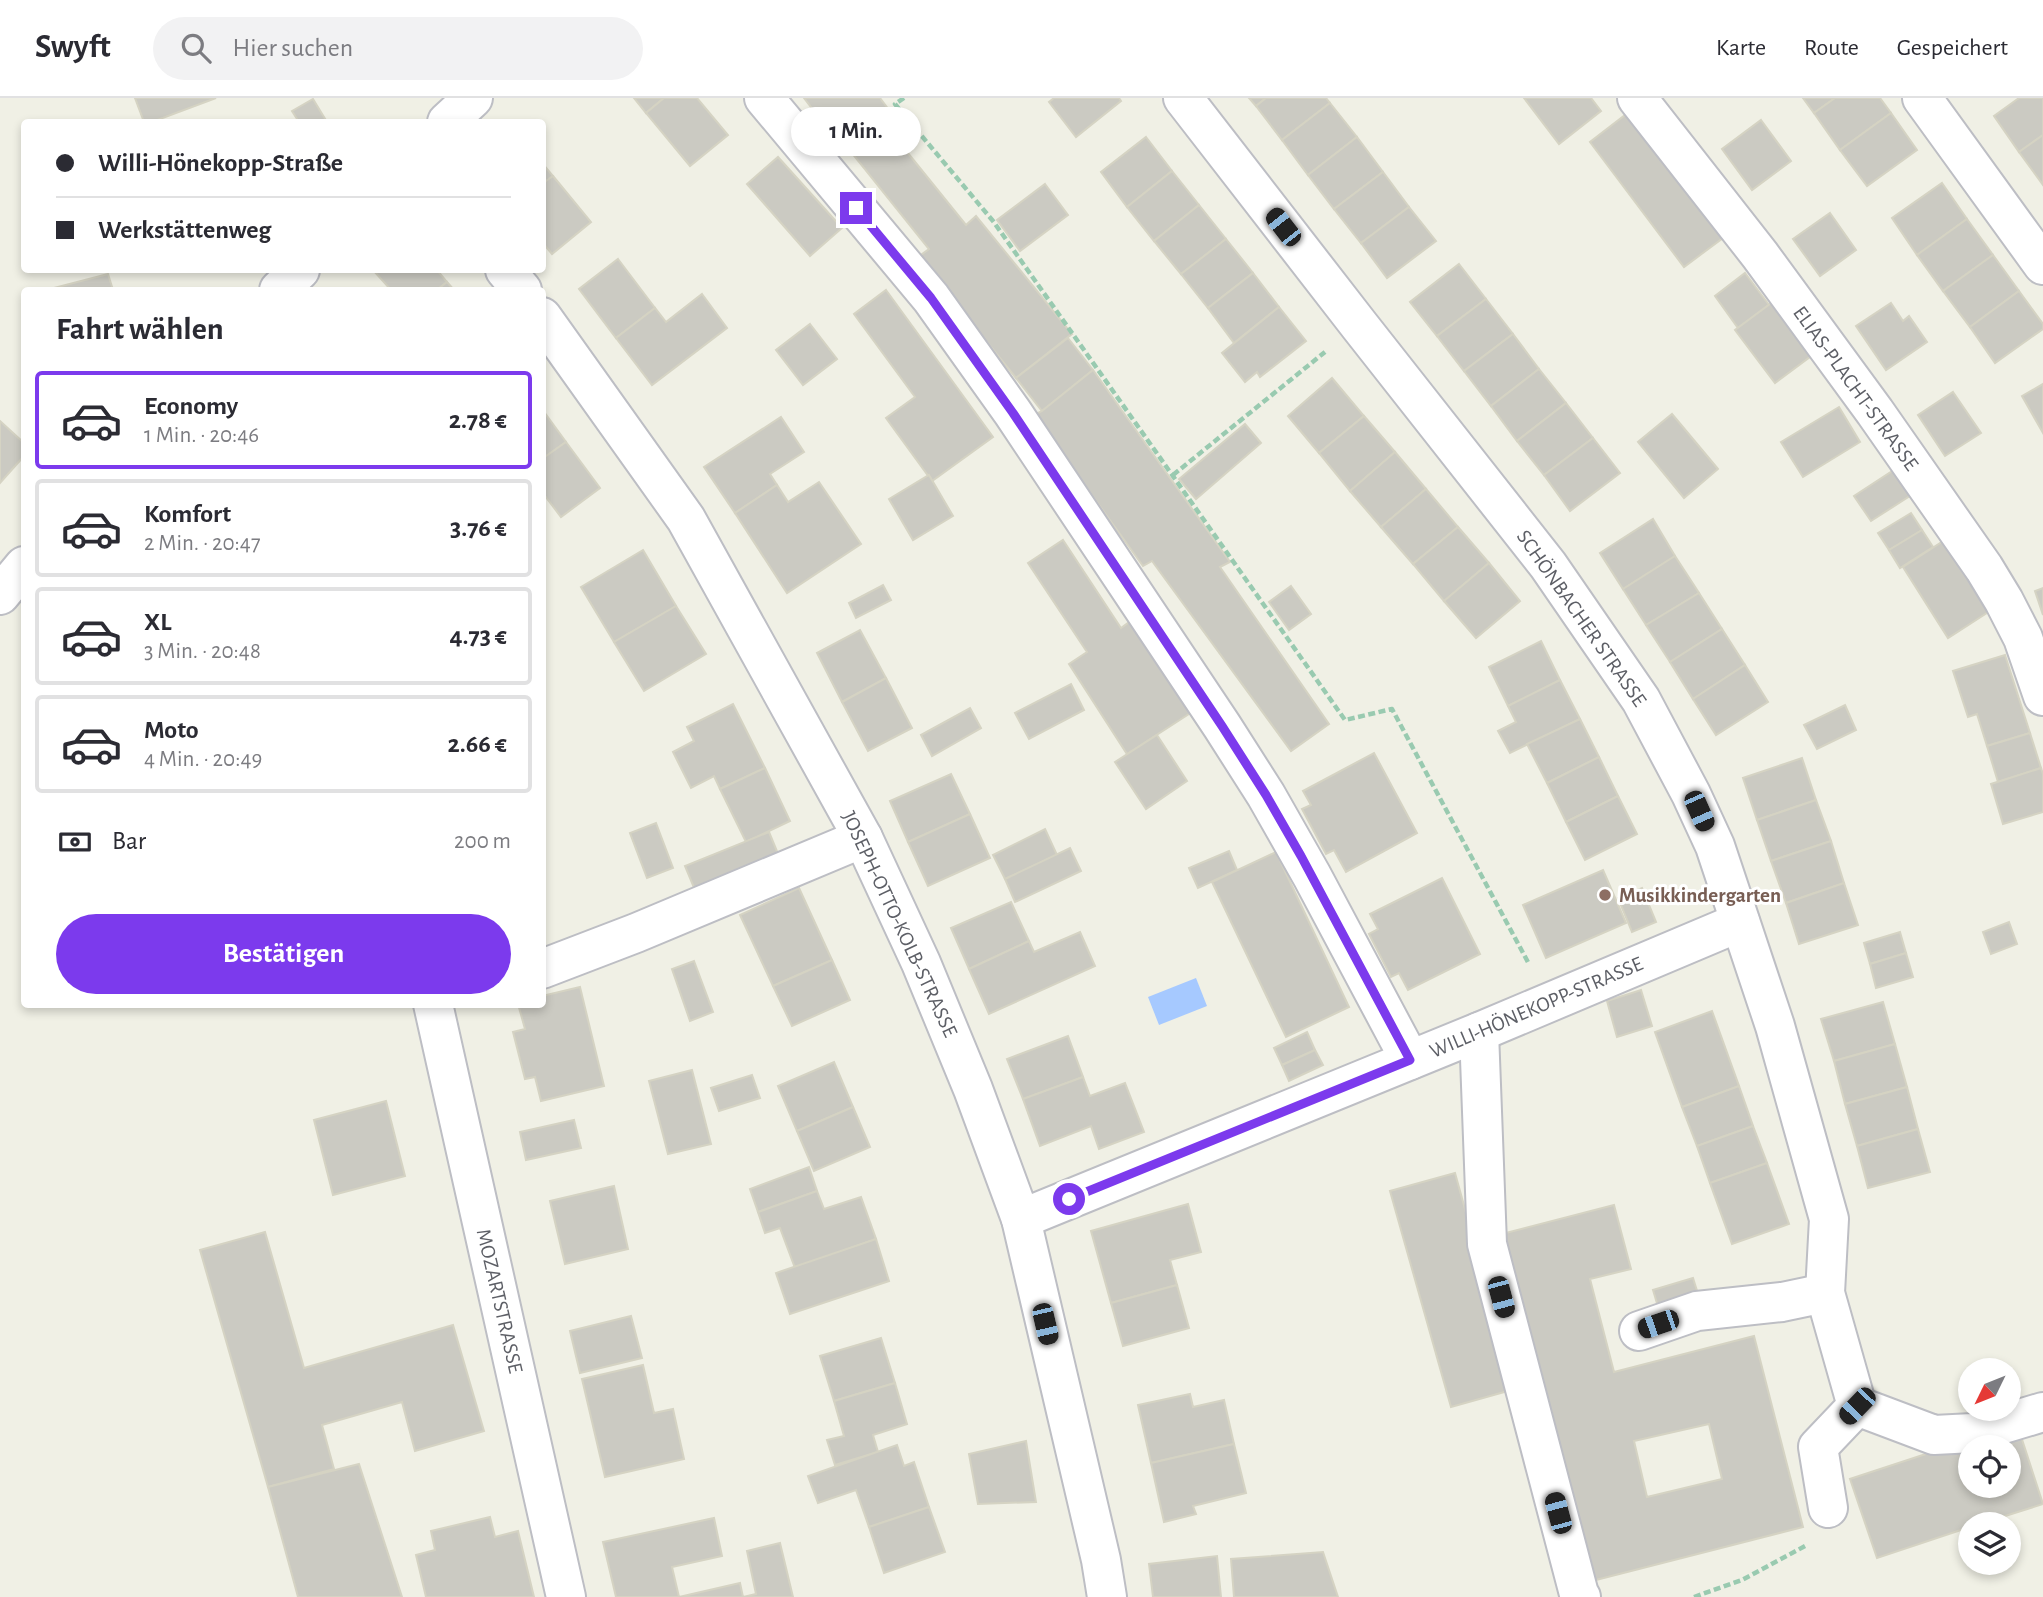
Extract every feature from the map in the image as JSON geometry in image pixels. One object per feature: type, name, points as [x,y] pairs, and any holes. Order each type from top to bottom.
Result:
[{"type":"street","points":[[450,119],[473,98]]},
{"type":"street","points":[[764,98],[931,298],[1013,413],[1266,795],[1410,1060]]},
{"type":"street","name":"SCHÖNBACHER STRASSE","points":[[1183,98],[1549,565],[1640,700],[1691,794],[1715,846],[1775,1026],[1829,1219],[1825,1293],[1857,1406]]},
{"type":"street","name":"ELIAS-PLACHT-STRASSE","points":[[1637,98],[1760,256],[1875,412],[1984,568],[2023,638],[2043,696]]},
{"type":"street","points":[[1922,98],[2043,265]]},
{"type":"street","points":[[282,287],[297,273]]},
{"type":"street","points":[[508,273],[519,287]]},
{"type":"street","name":"JOSEPH-OTTO-KOLB-STRASSE","points":[[546,323],[686,519],[863,838],[921,962],[973,1089],[1021,1219],[1098,1547],[1107,1597]]},
{"type":"street","points":[[0,595],[21,570]]},
{"type":"street","points":[[546,967],[636,933],[863,838]]},
{"type":"street","name":"WILLI-HÖNEKOPP-STRASSE","points":[[1021,1219],[1740,922]]},
{"type":"street","name":"MOZARTSTRASSE","points":[[440,1008],[566,1597]]},
{"type":"street","points":[[1479,1032],[1487,1244],[1578,1594],[1581,1597]]},
{"type":"street","points":[[1639,1331],[1697,1311],[1782,1302],[1825,1293]]},
{"type":"street","points":[[1828,1508],[1818,1447],[1857,1406],[1934,1435],[1973,1433],[2043,1412]]},
{"type":"path","points":[[904,98],[895,104],[993,221],[1345,720],[1392,709],[1549,1001]]},
{"type":"path","points":[[1173,475],[1359,325]]},
{"type":"path","points":[[1694,1597],[1742,1580],[1800,1550],[1826,1532],[1828,1508]]},
{"type":"water","points":[[1196,978],[1207,1006],[1159,1025],[1148,997]]},
{"type":"building","points":[[135,98],[216,98],[160,119],[143,119]]},
{"type":"building","points":[[634,98],[664,98],[646,113]]},
{"type":"building","points":[[664,98],[697,98],[728,135],[690,166],[646,113]]},
{"type":"building","points":[[804,98],[880,98],[892,114],[847,147],[828,121],[824,124]]},
{"type":"building","points":[[1054,98],[1119,98],[1121,101],[1076,137],[1049,102]]},
{"type":"building","points":[[1249,98],[1266,98],[1256,106]]},
{"type":"building","points":[[1266,98],[1326,98],[1330,103],[1282,140],[1256,106]]},
{"type":"building","points":[[1524,98],[1591,98],[1601,111],[1559,144]]},
{"type":"building","points":[[1803,98],[1835,98],[1814,113]]},
{"type":"building","points":[[1835,98],[1880,98],[1891,113],[1840,150],[1814,113]]},
{"type":"building","points":[[2019,98],[2043,98],[2043,135],[2019,152],[1994,116]]},
{"type":"building","points":[[313,99],[325,119],[297,119],[292,111]]},
{"type":"building","points":[[1330,103],[1357,137],[1308,175],[1282,140]]},
{"type":"building","points":[[1629,112],[1723,238],[1684,267],[1590,142]]},
{"type":"building","points":[[1891,113],[1917,150],[1867,186],[1840,150]]},
{"type":"building","points":[[1761,120],[1791,161],[1752,190],[1722,149]]},
{"type":"building","points":[[882,121],[966,225],[976,216],[1072,334],[1016,378],[918,257],[929,249],[847,147]]},
{"type":"building","points":[[2043,135],[2043,185],[2019,152]]},
{"type":"building","points":[[1146,137],[1172,171],[1127,207],[1101,172]]},
{"type":"building","points":[[1357,137],[1383,172],[1334,209],[1308,175]]},
{"type":"building","points":[[778,157],[842,228],[810,256],[747,184]]},
{"type":"building","points":[[546,168],[553,176],[546,181]]},
{"type":"building","points":[[1172,171],[1199,205],[1154,241],[1127,207]]},
{"type":"building","points":[[1383,172],[1409,207],[1361,243],[1334,209]]},
{"type":"building","points":[[553,176],[591,222],[552,254],[546,247],[546,181]]},
{"type":"building","points":[[1942,183],[1967,219],[1917,255],[1892,218]]},
{"type":"building","points":[[1045,184],[1068,215],[1020,251],[997,220]]},
{"type":"building","points":[[1199,205],[1226,239],[1181,274],[1154,241]]},
{"type":"building","points":[[1409,207],[1436,241],[1387,278],[1361,243]]},
{"type":"building","points":[[1830,213],[1856,250],[1820,276],[1793,239]]},
{"type":"building","points":[[1967,219],[1993,255],[1943,291],[1917,255]]},
{"type":"building","points":[[1226,239],[1253,273],[1208,308],[1181,274]]},
{"type":"building","points":[[1993,255],[2019,291],[1970,327],[1943,291]]},
{"type":"building","points":[[618,259],[655,308],[616,338],[579,289]]},
{"type":"building","points":[[1459,264],[1486,299],[1437,336],[1410,302]]},
{"type":"building","points":[[376,273],[440,273],[447,282],[441,287],[388,287]]},
{"type":"building","points":[[1253,273],[1279,307],[1234,343],[1208,308]]},
{"type":"building","points":[[1745,273],[1769,305],[1738,328],[1715,296]]},
{"type":"building","points":[[108,274],[112,287],[58,287]]},
{"type":"building","points":[[886,290],[993,437],[932,481],[886,418],[915,397],[854,314]]},
{"type":"building","points":[[2019,291],[2043,324],[2043,329],[1995,363],[1970,327]]},
{"type":"building","points":[[702,294],[727,328],[652,385],[616,338],[655,308],[666,322]]},
{"type":"building","points":[[1486,299],[1513,334],[1464,371],[1437,336]]},
{"type":"building","points":[[1774,301],[1814,354],[1775,383],[1735,330]]},
{"type":"building","points":[[1891,303],[1903,321],[1909,316],[1927,342],[1886,370],[1856,326]]},
{"type":"building","points":[[1279,307],[1306,341],[1260,377],[1257,372],[1245,382],[1222,353]]},
{"type":"building","points":[[810,324],[837,359],[803,385],[776,350]]},
{"type":"building","points":[[1513,334],[1539,369],[1491,406],[1464,371]]},
{"type":"building","points":[[1068,338],[1093,370],[1042,411],[1016,378]]},
{"type":"building","points":[[1539,369],[1566,403],[1517,441],[1491,406]]},
{"type":"building","points":[[1093,370],[1230,562],[1220,567],[1329,724],[1291,751],[1152,561],[1143,566],[1034,415]]},
{"type":"building","points":[[1332,378],[1364,416],[1319,453],[1288,416]]},
{"type":"building","points":[[2043,384],[2043,433],[2022,396]]},
{"type":"building","points":[[1953,392],[1981,433],[1945,456],[1918,415]]},
{"type":"building","points":[[1566,403],[1593,438],[1544,475],[1517,441]]},
{"type":"building","points":[[1839,407],[1860,442],[1803,477],[1781,442]]},
{"type":"building","points":[[546,414],[566,442],[546,456]]},
{"type":"building","points":[[1672,414],[1718,469],[1684,498],[1638,442]]},
{"type":"building","points":[[1364,416],[1395,452],[1350,491],[1319,453]]},
{"type":"building","points":[[781,417],[804,452],[770,474],[777,485],[735,513],[704,467]]},
{"type":"building","points":[[0,421],[21,440],[21,459],[0,483]]},
{"type":"building","points":[[1245,424],[1261,443],[1196,499],[1179,479]]},
{"type":"building","points":[[1593,438],[1620,473],[1570,511],[1544,475]]},
{"type":"building","points":[[566,442],[600,488],[561,517],[546,497],[546,456]]},
{"type":"building","points":[[1395,452],[1426,489],[1381,527],[1350,491]]},
{"type":"building","points":[[1897,468],[1913,494],[1871,521],[1854,496]]},
{"type":"building","points":[[929,475],[953,516],[913,540],[889,499]]},
{"type":"building","points":[[819,482],[861,544],[787,593],[735,513],[777,485],[788,502]]},
{"type":"building","points":[[1426,489],[1458,527],[1413,564],[1381,527]]},
{"type":"building","points":[[1911,513],[1922,530],[1889,550],[1878,533]]},
{"type":"building","points":[[1653,519],[1675,556],[1623,589],[1600,553]]},
{"type":"building","points":[[1458,527],[1489,563],[1444,601],[1413,564]]},
{"type":"building","points":[[1922,530],[1933,547],[1900,568],[1889,550]]},
{"type":"building","points":[[1063,540],[1121,628],[1132,620],[1192,712],[1127,754],[1069,664],[1087,652],[1028,563]]},
{"type":"building","points":[[1945,540],[1990,611],[1948,638],[1903,567]]},
{"type":"building","points":[[643,550],[676,606],[614,642],[581,587]]},
{"type":"building","points":[[1675,556],[1699,593],[1646,625],[1623,589]]},
{"type":"building","points":[[1489,563],[1520,601],[1476,638],[1444,601]]},
{"type":"building","points":[[883,585],[891,600],[856,618],[849,603]]},
{"type":"building","points":[[1291,586],[1311,614],[1289,630],[1269,602]]},
{"type":"building","points":[[2043,588],[2043,615],[2035,591]]},
{"type":"building","points":[[1699,593],[1722,629],[1670,662],[1646,625]]},
{"type":"building","points":[[676,606],[706,654],[644,691],[614,642]]},
{"type":"building","points":[[1722,629],[1745,665],[1693,699],[1670,662]]},
{"type":"building","points":[[860,630],[886,678],[842,702],[817,653]]},
{"type":"building","points":[[1541,641],[1560,680],[1508,706],[1489,667]]},
{"type":"building","points":[[2005,655],[2030,733],[1987,746],[1977,714],[1968,717],[1953,671]]},
{"type":"building","points":[[1745,665],[1768,702],[1716,735],[1693,699]]},
{"type":"building","points":[[886,678],[912,728],[868,751],[842,702]]},
{"type":"building","points":[[1560,680],[1580,719],[1510,753],[1498,731],[1516,722],[1508,706]]},
{"type":"building","points":[[1071,684],[1084,710],[1029,739],[1015,713]]},
{"type":"building","points":[[733,704],[765,768],[720,789],[714,776],[691,788],[673,752],[694,741],[687,727]]},
{"type":"building","points":[[1845,705],[1856,730],[1817,749],[1804,725]]},
{"type":"building","points":[[970,708],[981,728],[932,756],[921,735]]},
{"type":"building","points":[[1580,719],[1599,757],[1547,783],[1527,744]]},
{"type":"building","points":[[2030,733],[2041,768],[1998,782],[1987,746]]},
{"type":"building","points":[[1157,735],[1187,781],[1146,809],[1115,762]]},
{"type":"building","points":[[1374,753],[1417,833],[1346,872],[1334,850],[1326,854],[1302,809],[1311,805],[1303,791]]},
{"type":"building","points":[[1599,757],[1618,796],[1566,822],[1547,783]]},
{"type":"building","points":[[1802,758],[1816,800],[1757,820],[1743,778]]},
{"type":"building","points":[[765,768],[790,821],[746,842],[720,789]]},
{"type":"building","points":[[2041,768],[2043,812],[2003,824],[1991,784]]},
{"type":"building","points":[[951,774],[970,814],[908,842],[890,801]]},
{"type":"building","points":[[1618,796],[1637,834],[1585,860],[1566,822]]},
{"type":"building","points":[[1816,800],[1831,841],[1771,861],[1757,820]]},
{"type":"building","points":[[970,814],[990,858],[928,886],[908,842]]},
{"type":"building","points":[[656,823],[673,868],[647,878],[630,833]]},
{"type":"building","points":[[1045,829],[1057,855],[1005,879],[993,855]]},
{"type":"building","points":[[769,832],[781,861],[697,895],[685,866]]},
{"type":"building","points":[[1831,841],[1844,883],[1786,903],[1771,861]]},
{"type":"building","points":[[1070,848],[1081,871],[1015,902],[1005,879]]},
{"type":"building","points":[[1229,851],[1237,870],[1198,888],[1189,868]]},
{"type":"building","points":[[1276,852],[1349,1007],[1286,1037],[1212,882]]},
{"type":"building","points":[[1603,870],[1626,923],[1546,958],[1523,905]]},
{"type":"building","points":[[1442,878],[1480,954],[1408,990],[1399,973],[1391,977],[1369,934],[1378,929],[1370,914]]},
{"type":"building","points":[[1844,883],[1858,925],[1799,944],[1786,903]]},
{"type":"building","points":[[799,888],[832,960],[773,986],[740,915]]},
{"type":"building","points":[[1642,888],[1656,922],[1632,932],[1618,898]]},
{"type":"building","points":[[1011,902],[1029,941],[969,969],[951,928]]},
{"type":"building","points":[[2009,922],[2017,944],[1991,954],[1983,932]]},
{"type":"building","points":[[1080,932],[1095,966],[989,1014],[969,969],[1029,941],[1034,952]]},
{"type":"building","points":[[1900,932],[1906,953],[1870,964],[1864,943]]},
{"type":"building","points":[[1906,953],[1913,977],[1876,988],[1870,964]]},
{"type":"building","points":[[832,960],[850,1000],[792,1026],[773,986]]},
{"type":"building","points":[[694,961],[713,1012],[690,1021],[672,969]]},
{"type":"building","points":[[580,987],[604,1086],[541,1101],[535,1077],[525,1079],[513,1032],[525,1029],[519,1008],[546,1008],[546,995]]},
{"type":"building","points":[[1641,990],[1652,1026],[1617,1037],[1607,1001]]},
{"type":"building","points":[[1883,1002],[1895,1044],[1834,1061],[1821,1019]]},
{"type":"building","points":[[1712,1011],[1739,1086],[1682,1107],[1655,1032]]},
{"type":"building","points":[[1307,1032],[1315,1050],[1282,1065],[1274,1048]]},
{"type":"building","points":[[1068,1036],[1083,1077],[1023,1099],[1007,1059]]},
{"type":"building","points":[[1895,1044],[1907,1087],[1845,1104],[1834,1061]]},
{"type":"building","points":[[1315,1050],[1323,1065],[1289,1081],[1282,1065]]},
{"type":"building","points":[[834,1062],[853,1107],[797,1131],[778,1086]]},
{"type":"building","points":[[692,1070],[711,1144],[668,1154],[649,1081]]},
{"type":"building","points":[[752,1075],[760,1098],[719,1111],[711,1088]]},
{"type":"building","points":[[1083,1077],[1090,1096],[1125,1083],[1144,1132],[1099,1149],[1091,1126],[1040,1146],[1023,1099]]},
{"type":"building","points":[[1739,1086],[1753,1126],[1697,1146],[1682,1107]]},
{"type":"building","points":[[1907,1087],[1918,1129],[1857,1146],[1845,1104]]},
{"type":"building","points":[[386,1101],[405,1176],[333,1195],[314,1120]]},
{"type":"building","points":[[853,1107],[870,1147],[814,1171],[797,1131]]},
{"type":"building","points":[[574,1120],[581,1148],[526,1160],[520,1132]]},
{"type":"building","points":[[1753,1126],[1767,1163],[1710,1183],[1697,1146]]},
{"type":"building","points":[[1918,1129],[1930,1172],[1868,1188],[1857,1146]]},
{"type":"building","points":[[1767,1163],[1789,1224],[1732,1244],[1710,1183]]},
{"type":"building","points":[[809,1167],[817,1191],[758,1212],[750,1189]]},
{"type":"building","points":[[1455,1173],[1515,1389],[1451,1407],[1390,1191]]},
{"type":"building","points":[[614,1186],[628,1249],[565,1264],[550,1201]]},
{"type":"building","points":[[817,1191],[824,1209],[861,1197],[876,1239],[795,1268],[780,1228],[765,1233],[758,1212]]},
{"type":"building","points":[[1188,1204],[1201,1252],[1170,1260],[1177,1285],[1111,1303],[1091,1231]]},
{"type":"building","points":[[1614,1205],[1631,1269],[1590,1279],[1614,1372],[1754,1336],[1803,1527],[1592,1581],[1502,1234]],"holes":[[[1709,1424],[1722,1479],[1647,1497],[1634,1441]]]},
{"type":"building","points":[[265,1232],[304,1368],[453,1325],[484,1431],[415,1451],[402,1402],[322,1425],[334,1469],[268,1487],[200,1250]]},
{"type":"building","points":[[876,1239],[889,1281],[790,1314],[776,1273]]},
{"type":"building","points":[[1693,1278],[1699,1297],[1659,1310],[1653,1290]]},
{"type":"building","points":[[1177,1285],[1189,1328],[1123,1346],[1111,1303]]},
{"type":"building","points":[[631,1316],[642,1358],[580,1373],[570,1331]]},
{"type":"building","points":[[881,1338],[895,1383],[834,1401],[820,1356]]},
{"type":"building","points":[[643,1365],[654,1413],[673,1409],[684,1459],[605,1477],[582,1379]]},
{"type":"building","points":[[895,1383],[907,1424],[873,1435],[878,1452],[835,1465],[827,1440],[844,1436],[834,1401]]},
{"type":"building","points":[[1190,1394],[1193,1407],[1224,1400],[1234,1444],[1151,1463],[1138,1405]]},
{"type":"building","points":[[2017,1424],[2021,1435],[1984,1435]]},
{"type":"building","points":[[2021,1436],[2043,1504],[2018,1512],[1958,1512],[1958,1531],[1877,1558],[1850,1479],[1958,1443],[1958,1498],[2021,1498]]},
{"type":"building","points":[[1026,1441],[1036,1502],[978,1504],[969,1454]]},
{"type":"building","points":[[1234,1444],[1246,1493],[1193,1506],[1196,1514],[1164,1522],[1151,1463]]},
{"type":"building","points":[[897,1445],[904,1466],[914,1462],[929,1507],[869,1527],[856,1490],[818,1503],[808,1476]]},
{"type":"building","points":[[359,1464],[402,1597],[298,1597],[268,1487]]},
{"type":"building","points":[[929,1507],[945,1552],[884,1573],[869,1527]]},
{"type":"building","points":[[490,1517],[495,1537],[518,1531],[534,1597],[426,1597],[416,1555],[435,1550],[431,1531]]},
{"type":"building","points":[[714,1518],[722,1556],[672,1567],[679,1597],[616,1597],[603,1542]]},
{"type":"building","points":[[780,1543],[793,1597],[743,1597],[756,1594],[747,1551]]},
{"type":"building","points":[[1323,1552],[1338,1597],[1234,1597],[1231,1559]]},
{"type":"building","points":[[1217,1556],[1221,1597],[1153,1597],[1149,1564]]},
{"type":"building","points":[[740,1583],[743,1597],[679,1597]]},
{"type":"place","name":"Musikkindergarten","points":[[1605,895]]},
{"type":"route","points":[[856,208],[931,298],[1013,413],[1222,726],[1301,856],[1410,1060],[1069,1199]]}]
